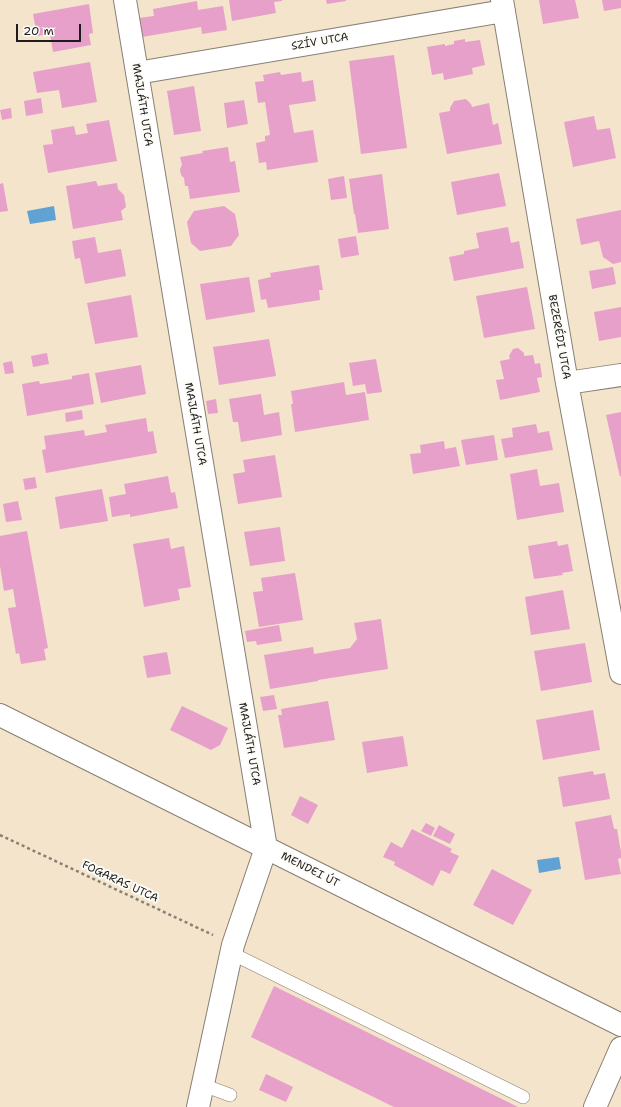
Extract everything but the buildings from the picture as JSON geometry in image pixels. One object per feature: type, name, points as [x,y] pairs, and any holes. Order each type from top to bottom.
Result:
[{"type":"street","name":"MAJLÁTH UTCA","points":[[125,0],[266,848]]},
{"type":"street","name":"SZÍV UTCA","points":[[137,73],[503,6]]},
{"type":"street","name":"BEZERÉDI UTCA","points":[[503,6],[567,383],[621,673]]},
{"type":"street","points":[[567,383],[621,375]]},
{"type":"street","name":"MENDEI ÚT","points":[[0,715],[621,1025]]},
{"type":"street","points":[[198,1107],[232,949],[266,848]]},
{"type":"street","points":[[595,1107],[621,1048]]},
{"type":"lane","points":[[232,949],[523,1097]]},
{"type":"lane","points":[[203,1085],[230,1095]]},
{"type":"path","name":"FOGARAS UTCA","points":[[0,834],[232,949]]},
{"type":"water","points":[[54,206],[56,220],[30,224],[27,211]]},
{"type":"water","points":[[559,857],[561,869],[539,873],[537,860]]}]
